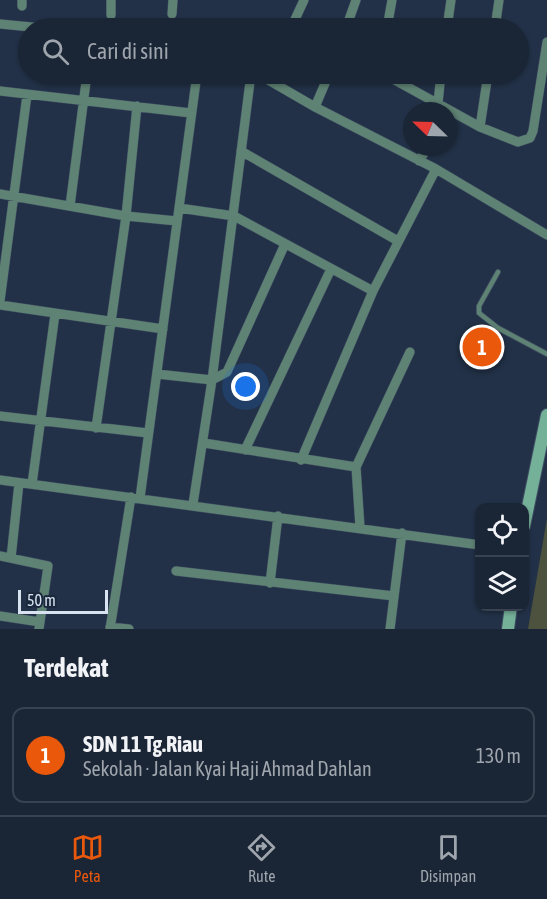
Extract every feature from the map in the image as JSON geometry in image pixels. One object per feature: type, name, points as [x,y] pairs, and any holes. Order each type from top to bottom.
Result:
[{"type":"main road","points":[[529,506],[547,415]]},
{"type":"main road","points":[[508,629],[510,611]]},
{"type":"street","points":[[111,0],[111,15]]},
{"type":"street","points":[[172,14],[173,0]]},
{"type":"street","points":[[295,18],[303,0]]},
{"type":"street","points":[[350,18],[356,0]]},
{"type":"street","points":[[389,18],[392,0]]},
{"type":"street","points":[[448,18],[451,0]]},
{"type":"street","points":[[496,18],[499,0]]},
{"type":"street","points":[[0,24],[18,26]]},
{"type":"street","points":[[457,116],[518,142],[530,138],[547,42]]},
{"type":"street","points":[[70,206],[86,84]]},
{"type":"street","points":[[128,629],[110,628],[148,433],[195,84]]},
{"type":"street","points":[[193,504],[213,380],[250,84]]},
{"type":"street","points":[[280,84],[315,107],[436,169],[547,235]]},
{"type":"street","points":[[315,107],[325,84]]},
{"type":"street","points":[[403,84],[436,102]]},
{"type":"street","points":[[438,102],[440,84]]},
{"type":"street","points":[[480,127],[486,84]]},
{"type":"street","points":[[0,92],[191,113]]},
{"type":"street","points":[[27,95],[0,303],[55,314],[163,329]]},
{"type":"street","points":[[96,428],[126,216],[137,106]]},
{"type":"street","points":[[241,151],[398,241]]},
{"type":"street","points":[[419,161],[422,156]]},
{"type":"street","points":[[301,460],[373,291],[436,169]]},
{"type":"street","points":[[0,194],[126,216],[177,221]]},
{"type":"street","points":[[179,208],[234,216],[373,291]]},
{"type":"street","points":[[157,374],[213,380],[226,372],[285,244]]},
{"type":"street","points":[[244,450],[331,269]]},
{"type":"street","points":[[32,484],[55,314]]},
{"type":"street","points":[[360,527],[357,467],[410,352]]},
{"type":"street","points":[[0,416],[148,433]]},
{"type":"street","points":[[204,443],[357,467]]},
{"type":"street","points":[[0,480],[402,532],[475,544]]},
{"type":"street","points":[[11,558],[19,483]]},
{"type":"street","points":[[270,584],[278,516]]},
{"type":"street","points":[[390,629],[402,532]]},
{"type":"street","points":[[0,556],[48,566],[40,626],[0,616]]},
{"type":"street","points":[[176,571],[394,597]]},
{"type":"lane","points":[[498,272],[479,306],[479,313],[498,328],[547,354]]},
{"type":"green space","points":[[547,518],[547,629],[528,629]]},
{"type":"place","name":"SDN 11 Tg.Riau","points":[[482,347]]}]
